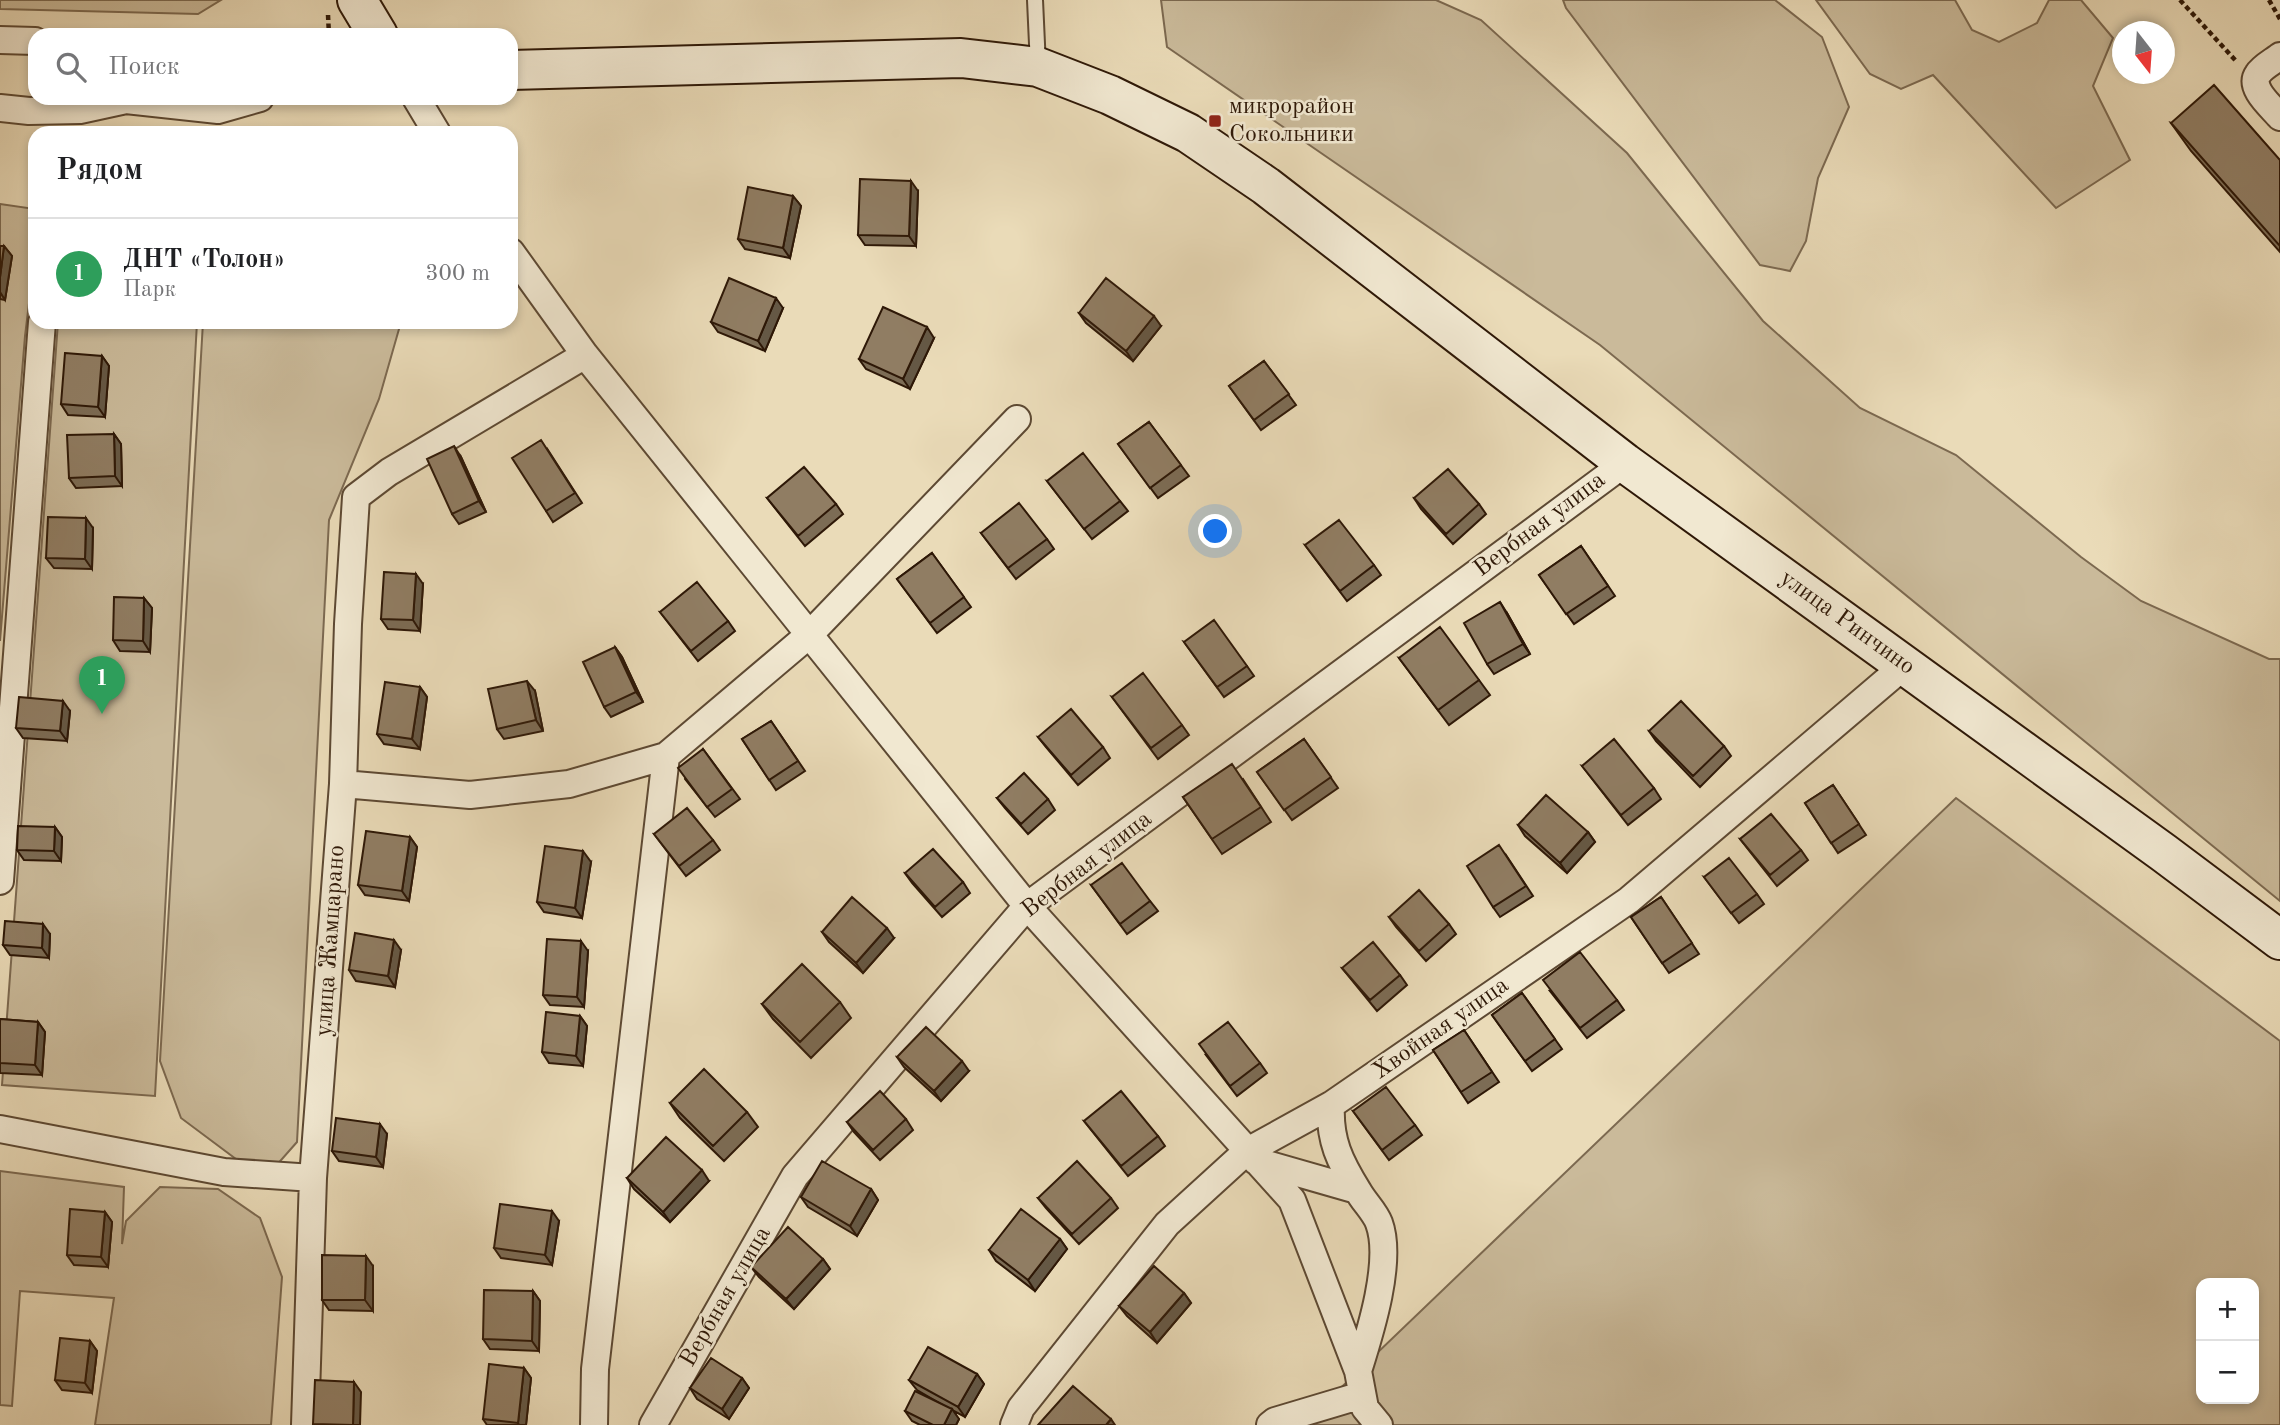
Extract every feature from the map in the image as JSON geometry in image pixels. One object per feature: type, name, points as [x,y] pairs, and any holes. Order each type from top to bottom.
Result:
[{"type":"street","points":[[341,4],[370,28]]},
{"type":"street","points":[[0,40],[28,41]]},
{"type":"street","points":[[2280,56],[2258,74],[2255,83],[2259,93],[2280,117]]},
{"type":"street","name":"улица Ринчино","points":[[518,70],[961,58],[1038,67],[1110,95],[1188,133],[1266,186],[1625,463],[2280,940]]},
{"type":"street","points":[[0,108],[29,111],[63,122],[80,110],[103,105]]},
{"type":"street","points":[[172,105],[218,110],[236,105]]},
{"type":"street","points":[[420,105],[434,126]]},
{"type":"street","points":[[518,262],[586,355],[1027,906],[1292,1200],[1360,1383],[1364,1408],[1379,1425]]},
{"type":"street","points":[[0,881],[41,329]]},
{"type":"street","name":"улица Жамцарано","points":[[305,1425],[313,1178],[343,784],[348,624],[356,497],[390,471],[586,355]]},
{"type":"street","points":[[343,784],[470,795],[569,784],[666,756],[810,634],[1017,419]]},
{"type":"street","name":"Вербная улица","points":[[653,1425],[795,1176],[1027,906],[1625,463]]},
{"type":"street","name":"Хвойная улица","points":[[1014,1425],[1021,1408],[1167,1223],[1275,1137],[1331,1105],[1629,900],[1905,665]]},
{"type":"street","points":[[594,1425],[596,1369],[666,756]]},
{"type":"street","points":[[1331,1105],[1330,1122],[1334,1146],[1357,1190],[1379,1222],[1385,1254],[1360,1383]]},
{"type":"street","points":[[0,1129],[224,1172],[313,1178]]},
{"type":"street","points":[[1275,1137],[1317,1178]]},
{"type":"street","points":[[1250,1156],[1357,1190]]},
{"type":"street","points":[[1274,1424],[1360,1383]]},
{"type":"lane","points":[[1035,0],[1038,67]]},
{"type":"path","points":[[2180,0],[2255,83]]},
{"type":"path","points":[[2269,0],[2280,19]]},
{"type":"path","points":[[332,28],[341,4]]},
{"type":"shaded area","points":[[0,0],[221,0],[198,14],[0,9]]},
{"type":"shaded area","points":[[1161,0],[1436,0],[1481,20],[1627,153],[1763,321],[1860,408],[1956,455],[2081,557],[2141,601],[2269,659],[2280,659],[2280,901],[1600,345],[1167,47]]},
{"type":"shaded area","points":[[1563,0],[1775,0],[1822,37],[1849,107],[1818,178],[1806,241],[1790,271],[1760,265],[1566,8]]},
{"type":"shaded area","points":[[1816,0],[1955,0],[1972,30],[1999,42],[2037,23],[2049,0],[2081,0],[2112,37],[2093,86],[2130,160],[2056,208],[1933,75],[1901,89],[1870,74]]},
{"type":"shaded area","points":[[0,204],[28,208],[28,311],[0,641]]},
{"type":"shaded area","points":[[57,329],[197,329],[155,1096],[2,1085]]},
{"type":"shaded area","points":[[203,329],[399,329],[379,399],[329,520],[297,1142],[275,1167],[244,1165],[181,1118],[160,1061]]},
{"type":"shaded area","points":[[1956,798],[2280,1041],[2280,1425],[1302,1425]]},
{"type":"shaded area","points":[[0,1171],[124,1187],[122,1244],[126,1221],[160,1187],[218,1189],[260,1218],[282,1277],[271,1425],[95,1425],[114,1298],[20,1291],[12,1406],[0,1405]]},
{"type":"building","points":[[2214,85],[2280,160],[2280,246],[2171,123]]},
{"type":"building","points":[[860,179],[911,181],[909,236],[858,235]]},
{"type":"building","points":[[748,187],[793,196],[783,248],[738,239]]},
{"type":"building","points":[[0,246],[4,246],[0,277]]},
{"type":"building","points":[[729,278],[776,298],[758,341],[711,322]]},
{"type":"building","points":[[1106,278],[1154,316],[1126,351],[1079,313]]},
{"type":"building","points":[[883,307],[927,327],[903,379],[859,359]]},
{"type":"building","points":[[65,353],[102,356],[98,407],[61,404]]},
{"type":"building","points":[[1264,361],[1289,394],[1254,420],[1229,386]]},
{"type":"building","points":[[1149,422],[1181,465],[1150,488],[1118,444]]},
{"type":"building","points":[[114,434],[115,476],[69,478],[67,435]]},
{"type":"building","points":[[541,440],[575,493],[546,511],[512,458]]},
{"type":"building","points":[[454,446],[479,501],[452,514],[427,459]]},
{"type":"building","points":[[1083,453],[1120,501],[1084,529],[1047,481]]},
{"type":"building","points":[[804,467],[836,504],[798,536],[767,498]]},
{"type":"building","points":[[1448,469],[1479,504],[1446,534],[1414,498]]},
{"type":"building","points":[[1019,503],[1047,539],[1008,568],[981,533]]},
{"type":"building","points":[[48,517],[86,518],[85,559],[46,558]]},
{"type":"building","points":[[1339,520],[1374,565],[1340,591],[1305,545]]},
{"type":"building","points":[[1581,546],[1608,586],[1566,614],[1539,575]]},
{"type":"building","points":[[932,553],[964,597],[930,623],[897,579]]},
{"type":"building","points":[[384,572],[416,574],[413,620],[381,619]]},
{"type":"building","points":[[697,582],[728,621],[691,651],[660,612]]},
{"type":"building","points":[[114,597],[144,598],[143,641],[113,640]]},
{"type":"building","points":[[1500,602],[1523,644],[1487,664],[1464,623]]},
{"type":"building","points":[[1214,620],[1247,666],[1217,687],[1184,642]]},
{"type":"building","points":[[1440,627],[1479,680],[1438,710],[1399,658]]},
{"type":"building","points":[[615,647],[636,692],[604,707],[583,662]]},
{"type":"building","points":[[1143,673],[1182,725],[1151,748],[1112,697]]},
{"type":"building","points":[[527,681],[536,720],[497,729],[488,689]]},
{"type":"building","points":[[385,682],[420,687],[412,739],[377,734]]},
{"type":"building","points":[[19,697],[63,701],[60,731],[16,728]]},
{"type":"building","points":[[1681,701],[1724,746],[1693,776],[1649,731]]},
{"type":"building","points":[[1071,709],[1103,747],[1071,775],[1038,737]]},
{"type":"building","points":[[771,721],[798,761],[769,780],[742,739]]},
{"type":"building","points":[[1304,739],[1331,777],[1284,810],[1257,772]]},
{"type":"building","points":[[1614,739],[1654,788],[1621,815],[1582,766]]},
{"type":"building","points":[[703,749],[732,789],[707,807],[678,768]]},
{"type":"building","points":[[1232,764],[1261,807],[1212,839],[1183,797]]},
{"type":"building","points":[[1024,773],[1048,799],[1021,824],[997,798]]},
{"type":"building","points":[[1833,785],[1859,824],[1831,843],[1805,803]]},
{"type":"building","points":[[1546,795],[1588,832],[1560,863],[1518,825]]},
{"type":"building","points":[[687,808],[713,840],[679,866],[654,834]]},
{"type":"building","points":[[1771,814],[1801,850],[1770,875],[1740,839]]},
{"type":"building","points":[[18,826],[55,827],[54,851],[17,850]]},
{"type":"building","points":[[366,831],[410,837],[402,891],[358,885]]},
{"type":"building","points":[[1499,845],[1526,886],[1493,907],[1467,866]]},
{"type":"building","points":[[545,846],[583,851],[575,908],[537,902]]},
{"type":"building","points":[[933,849],[963,882],[935,907],[905,873]]},
{"type":"building","points":[[1729,858],[1757,894],[1731,913],[1704,877]]},
{"type":"building","points":[[1122,863],[1150,901],[1120,924],[1091,885]]},
{"type":"building","points":[[1419,890],[1449,924],[1419,951],[1389,917]]},
{"type":"building","points":[[852,897],[887,928],[856,963],[822,932]]},
{"type":"building","points":[[1661,897],[1692,943],[1662,963],[1631,917]]},
{"type":"building","points":[[5,921],[43,924],[42,948],[3,945]]},
{"type":"building","points":[[355,933],[394,940],[388,976],[349,970]]},
{"type":"building","points":[[547,939],[581,941],[577,997],[543,995]]},
{"type":"building","points":[[1373,942],[1400,975],[1370,1000],[1342,968]]},
{"type":"building","points":[[1580,952],[1617,1000],[1580,1028],[1543,980]]},
{"type":"building","points":[[802,964],[840,1002],[800,1042],[762,1004]]},
{"type":"building","points":[[1522,993],[1555,1039],[1525,1061],[1492,1015]]},
{"type":"building","points":[[546,1012],[580,1016],[576,1056],[542,1052]]},
{"type":"building","points":[[0,1019],[38,1022],[35,1065],[0,1063]]},
{"type":"building","points":[[1228,1022],[1260,1063],[1230,1086],[1199,1044]]},
{"type":"building","points":[[926,1027],[962,1061],[934,1091],[897,1057]]},
{"type":"building","points":[[1464,1030],[1492,1072],[1461,1092],[1433,1050]]},
{"type":"building","points":[[704,1069],[747,1112],[713,1146],[670,1103]]},
{"type":"building","points":[[1386,1087],[1415,1125],[1382,1150],[1353,1111]]},
{"type":"building","points":[[880,1091],[906,1119],[873,1150],[847,1122]]},
{"type":"building","points":[[1121,1091],[1158,1136],[1121,1166],[1084,1121]]},
{"type":"building","points":[[336,1118],[380,1124],[376,1157],[332,1151]]},
{"type":"building","points":[[666,1137],[702,1170],[663,1212],[627,1178]]},
{"type":"building","points":[[822,1161],[871,1189],[850,1226],[801,1197]]},
{"type":"building","points":[[1077,1161],[1111,1198],[1072,1234],[1038,1198]]},
{"type":"building","points":[[500,1204],[552,1211],[545,1255],[494,1248]]},
{"type":"building","points":[[70,1209],[105,1212],[101,1257],[67,1255]]},
{"type":"building","points":[[1021,1209],[1060,1239],[1028,1280],[989,1250]]},
{"type":"building","points":[[788,1227],[823,1259],[786,1299],[751,1267]]},
{"type":"building","points":[[322,1255],[366,1256],[365,1300],[322,1300]]},
{"type":"building","points":[[1154,1266],[1184,1293],[1150,1332],[1119,1306]]},
{"type":"building","points":[[484,1290],[533,1291],[532,1341],[483,1339]]},
{"type":"building","points":[[60,1338],[90,1341],[85,1383],[55,1380]]},
{"type":"building","points":[[928,1347],[977,1374],[958,1407],[909,1380]]},
{"type":"building","points":[[711,1358],[742,1378],[722,1409],[690,1388]]},
{"type":"building","points":[[489,1364],[524,1368],[518,1423],[483,1419]]},
{"type":"building","points":[[315,1380],[354,1382],[353,1425],[313,1424]]},
{"type":"building","points":[[1073,1386],[1111,1419],[1106,1425],[1038,1425]]},
{"type":"building","points":[[915,1391],[952,1409],[944,1425],[933,1425],[905,1411]]},
{"type":"place","name":"микрорайон Сокольники","points":[[1215,121]]},
{"type":"place","name":"ДНТ «Толон»","points":[[102,714]]}]
